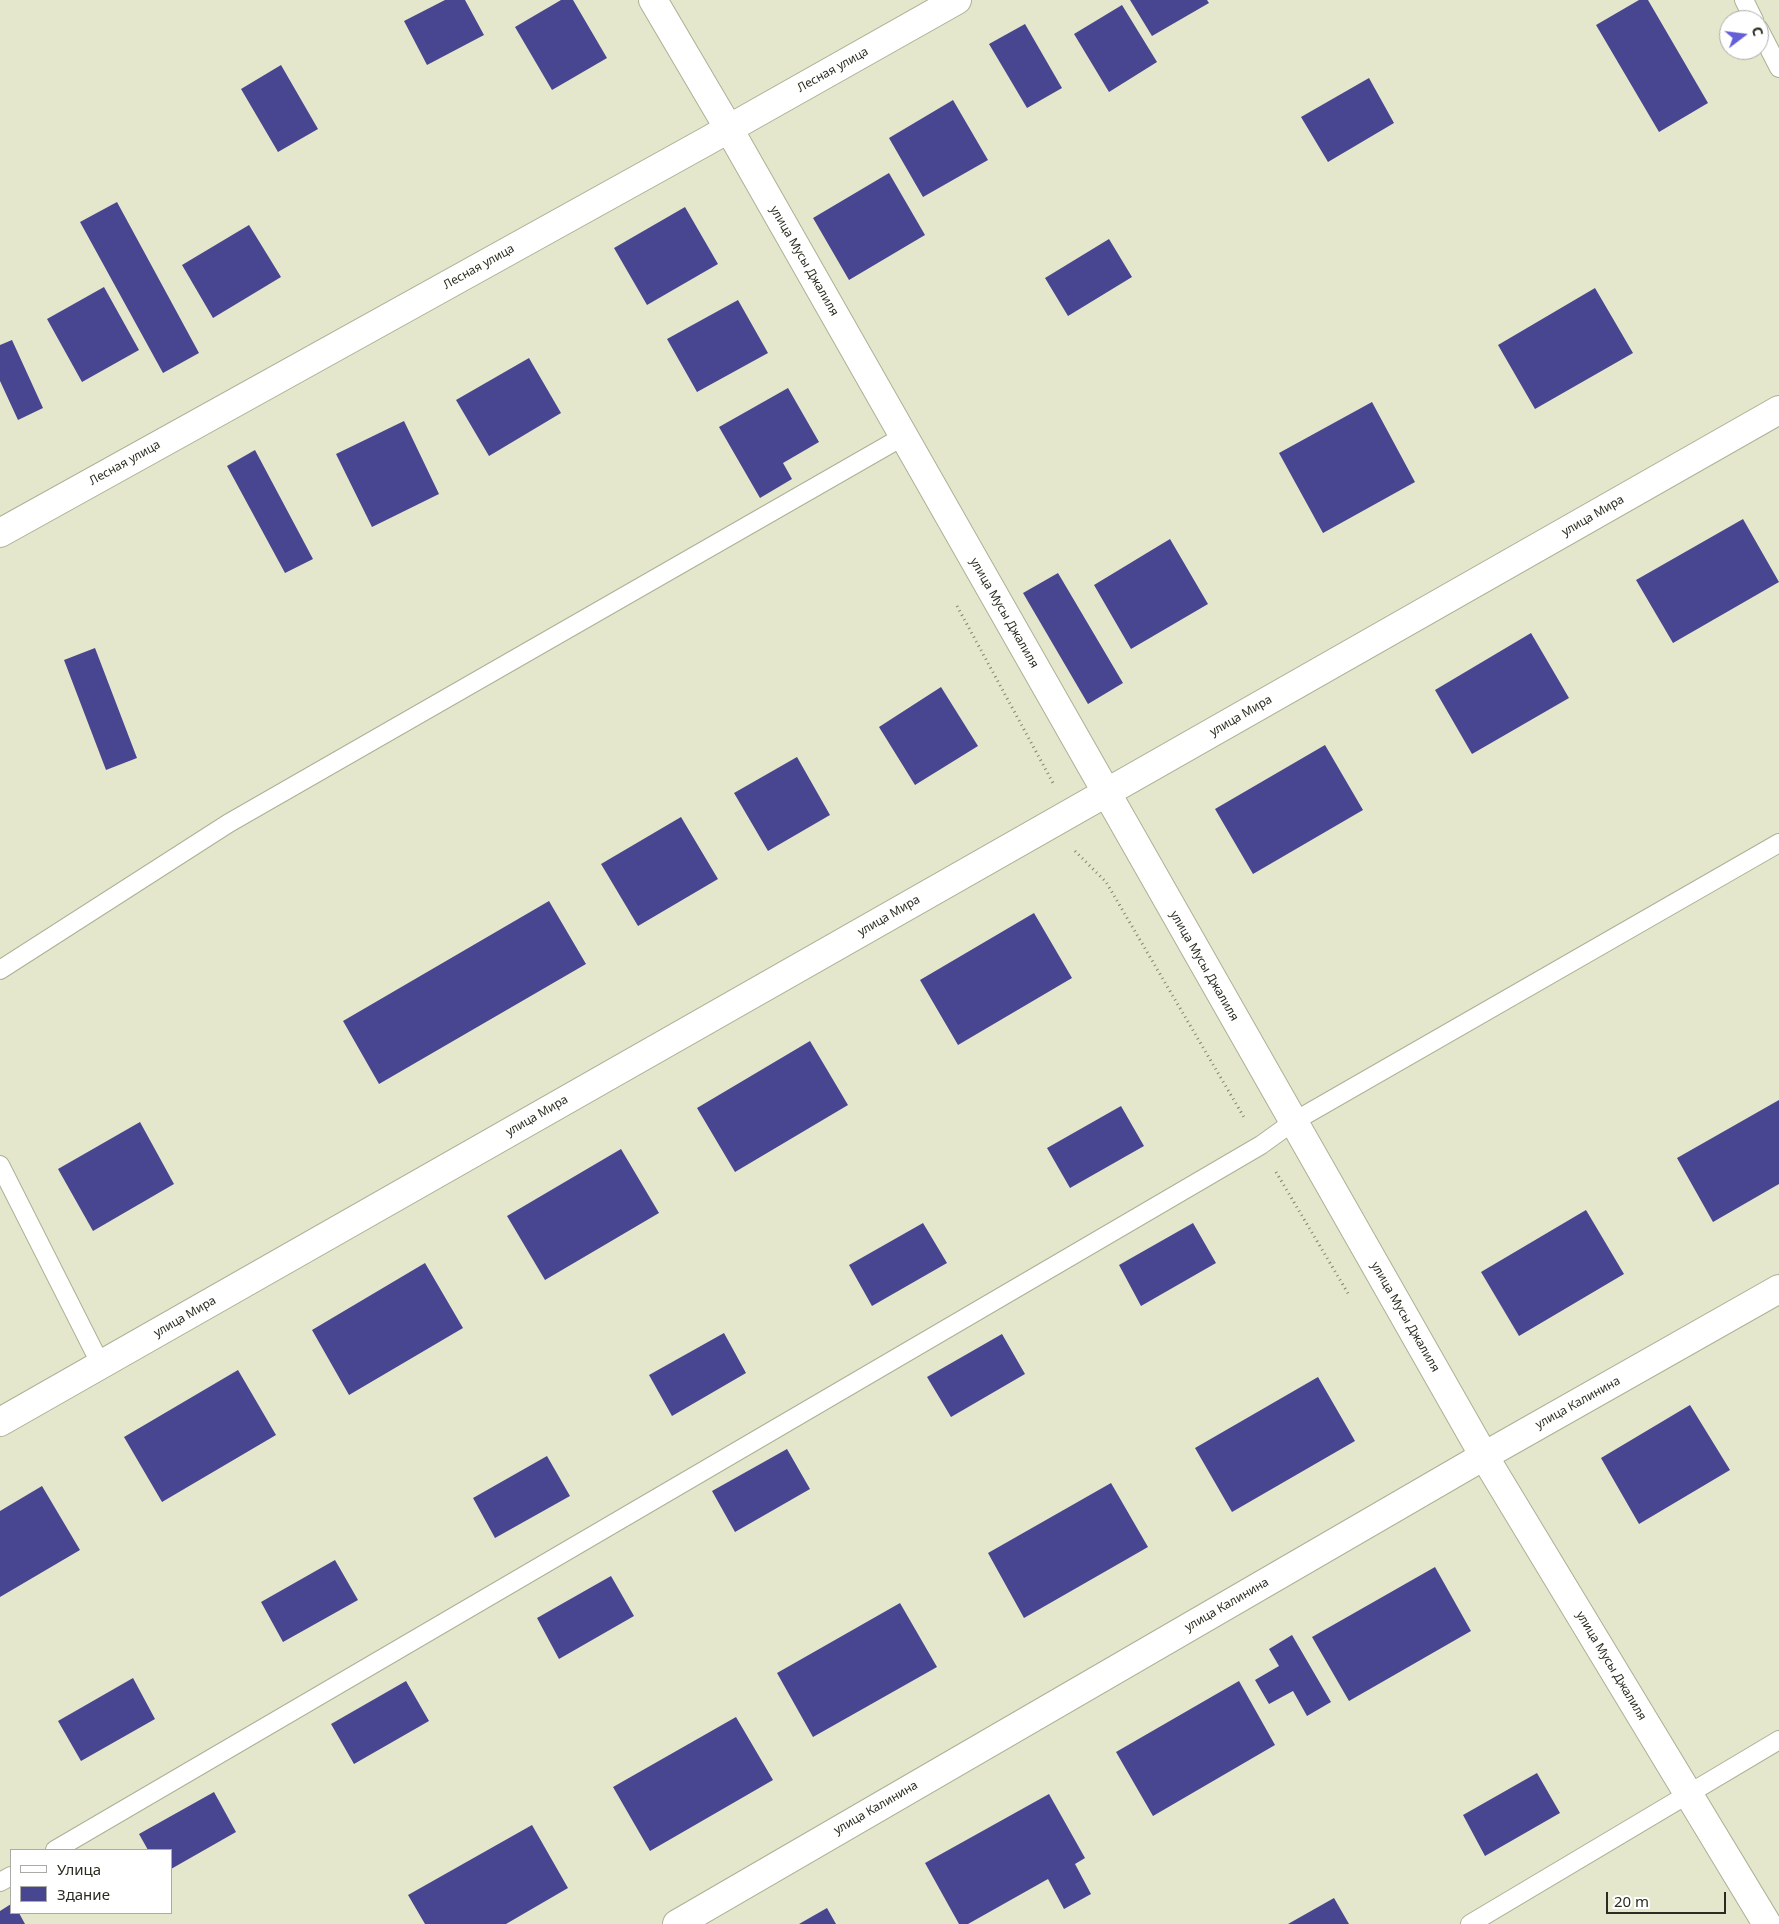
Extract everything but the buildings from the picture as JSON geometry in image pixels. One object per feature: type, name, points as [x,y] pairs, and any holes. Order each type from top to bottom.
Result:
[{"type":"street","name":"улица Мусы Джалиля","points":[[653,0],[729,129],[1484,1456],[1767,1924]]},
{"type":"street","name":"Лесная улица","points":[[0,532],[729,129],[957,0]]},
{"type":"street","name":"улица Мира","points":[[0,1422],[1779,410]]},
{"type":"street","name":"улица Калинина","points":[[676,1924],[1484,1456],[1779,1289]]},
{"type":"lane","points":[[1769,48],[1779,68]]},
{"type":"lane","points":[[0,970],[229,823],[904,436]]},
{"type":"lane","points":[[57,1849],[1261,1146],[1293,1122],[1779,843]]},
{"type":"lane","points":[[0,1165],[101,1365]]},
{"type":"lane","points":[[1470,1924],[1779,1740]]}]
